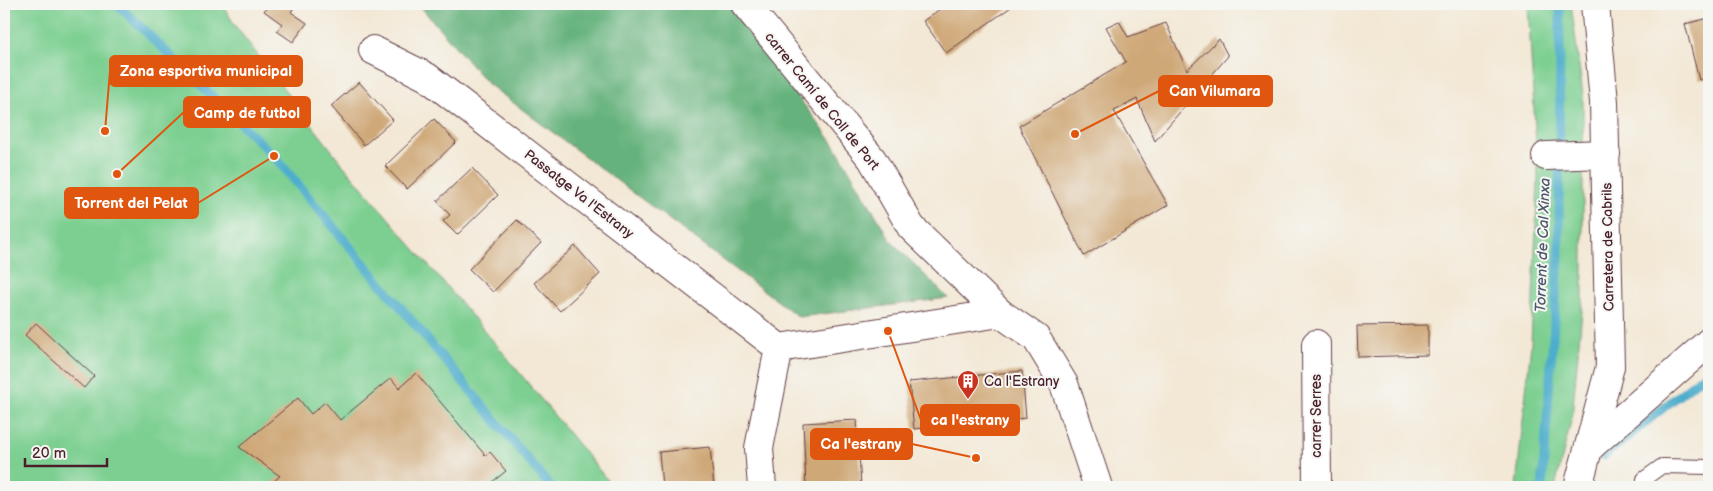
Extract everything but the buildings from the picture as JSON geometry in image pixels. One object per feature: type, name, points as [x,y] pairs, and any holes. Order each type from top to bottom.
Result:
[{"type":"street","name":"carrer Camí de Coll de Port","points":[[745,4],[872,159],[911,227],[1000,313],[1036,338],[1064,384],[1098,487]]},
{"type":"street","name":"Carretera de Cabrils","points":[[1578,487],[1591,446],[1610,366],[1604,102],[1596,4]]},
{"type":"street","name":"Passatge Va l'Estrany","points":[[373,50],[427,77],[780,348]]},
{"type":"street","points":[[1546,156],[1606,154]]},
{"type":"street","points":[[762,487],[759,448],[780,348],[1000,313]]},
{"type":"street","points":[[1591,446],[1709,342]]},
{"type":"street","name":"carrer Serres","points":[[1316,344],[1317,487]]},
{"type":"lane","points":[[1643,487],[1644,479],[1662,466],[1709,467]]},
{"type":"green space","points":[[4,4],[222,4],[236,27],[343,165],[500,349],[613,487],[4,487]]},
{"type":"green space","points":[[418,4],[727,4],[834,144],[891,241],[948,298],[799,317],[487,83]]},
{"type":"green space","points":[[1528,4],[1571,4],[1583,96],[1583,300],[1572,417],[1555,487],[1516,487],[1531,344],[1538,179]]},
{"type":"waterway","points":[[117,4],[274,156],[551,487]]},
{"type":"waterway","name":"Torrent de Cal Xinxa","points":[[1542,487],[1559,255],[1560,4]]},
{"type":"waterway","points":[[1604,456],[1709,371]]},
{"type":"place","name":"Zona esportiva municipal","points":[[105,131]]},
{"type":"place","name":"Can Vilumara","points":[[1075,134]]},
{"type":"place","name":"Torrent del Pelat","points":[[274,156]]},
{"type":"place","name":"Camp de futbol","points":[[117,174]]},
{"type":"place","name":"ca l'estrany","points":[[888,331]]},
{"type":"place","name":"Ca l'Estrany","points":[[968,400]]},
{"type":"place","name":"Ca l'estrany","points":[[976,458]]}]
